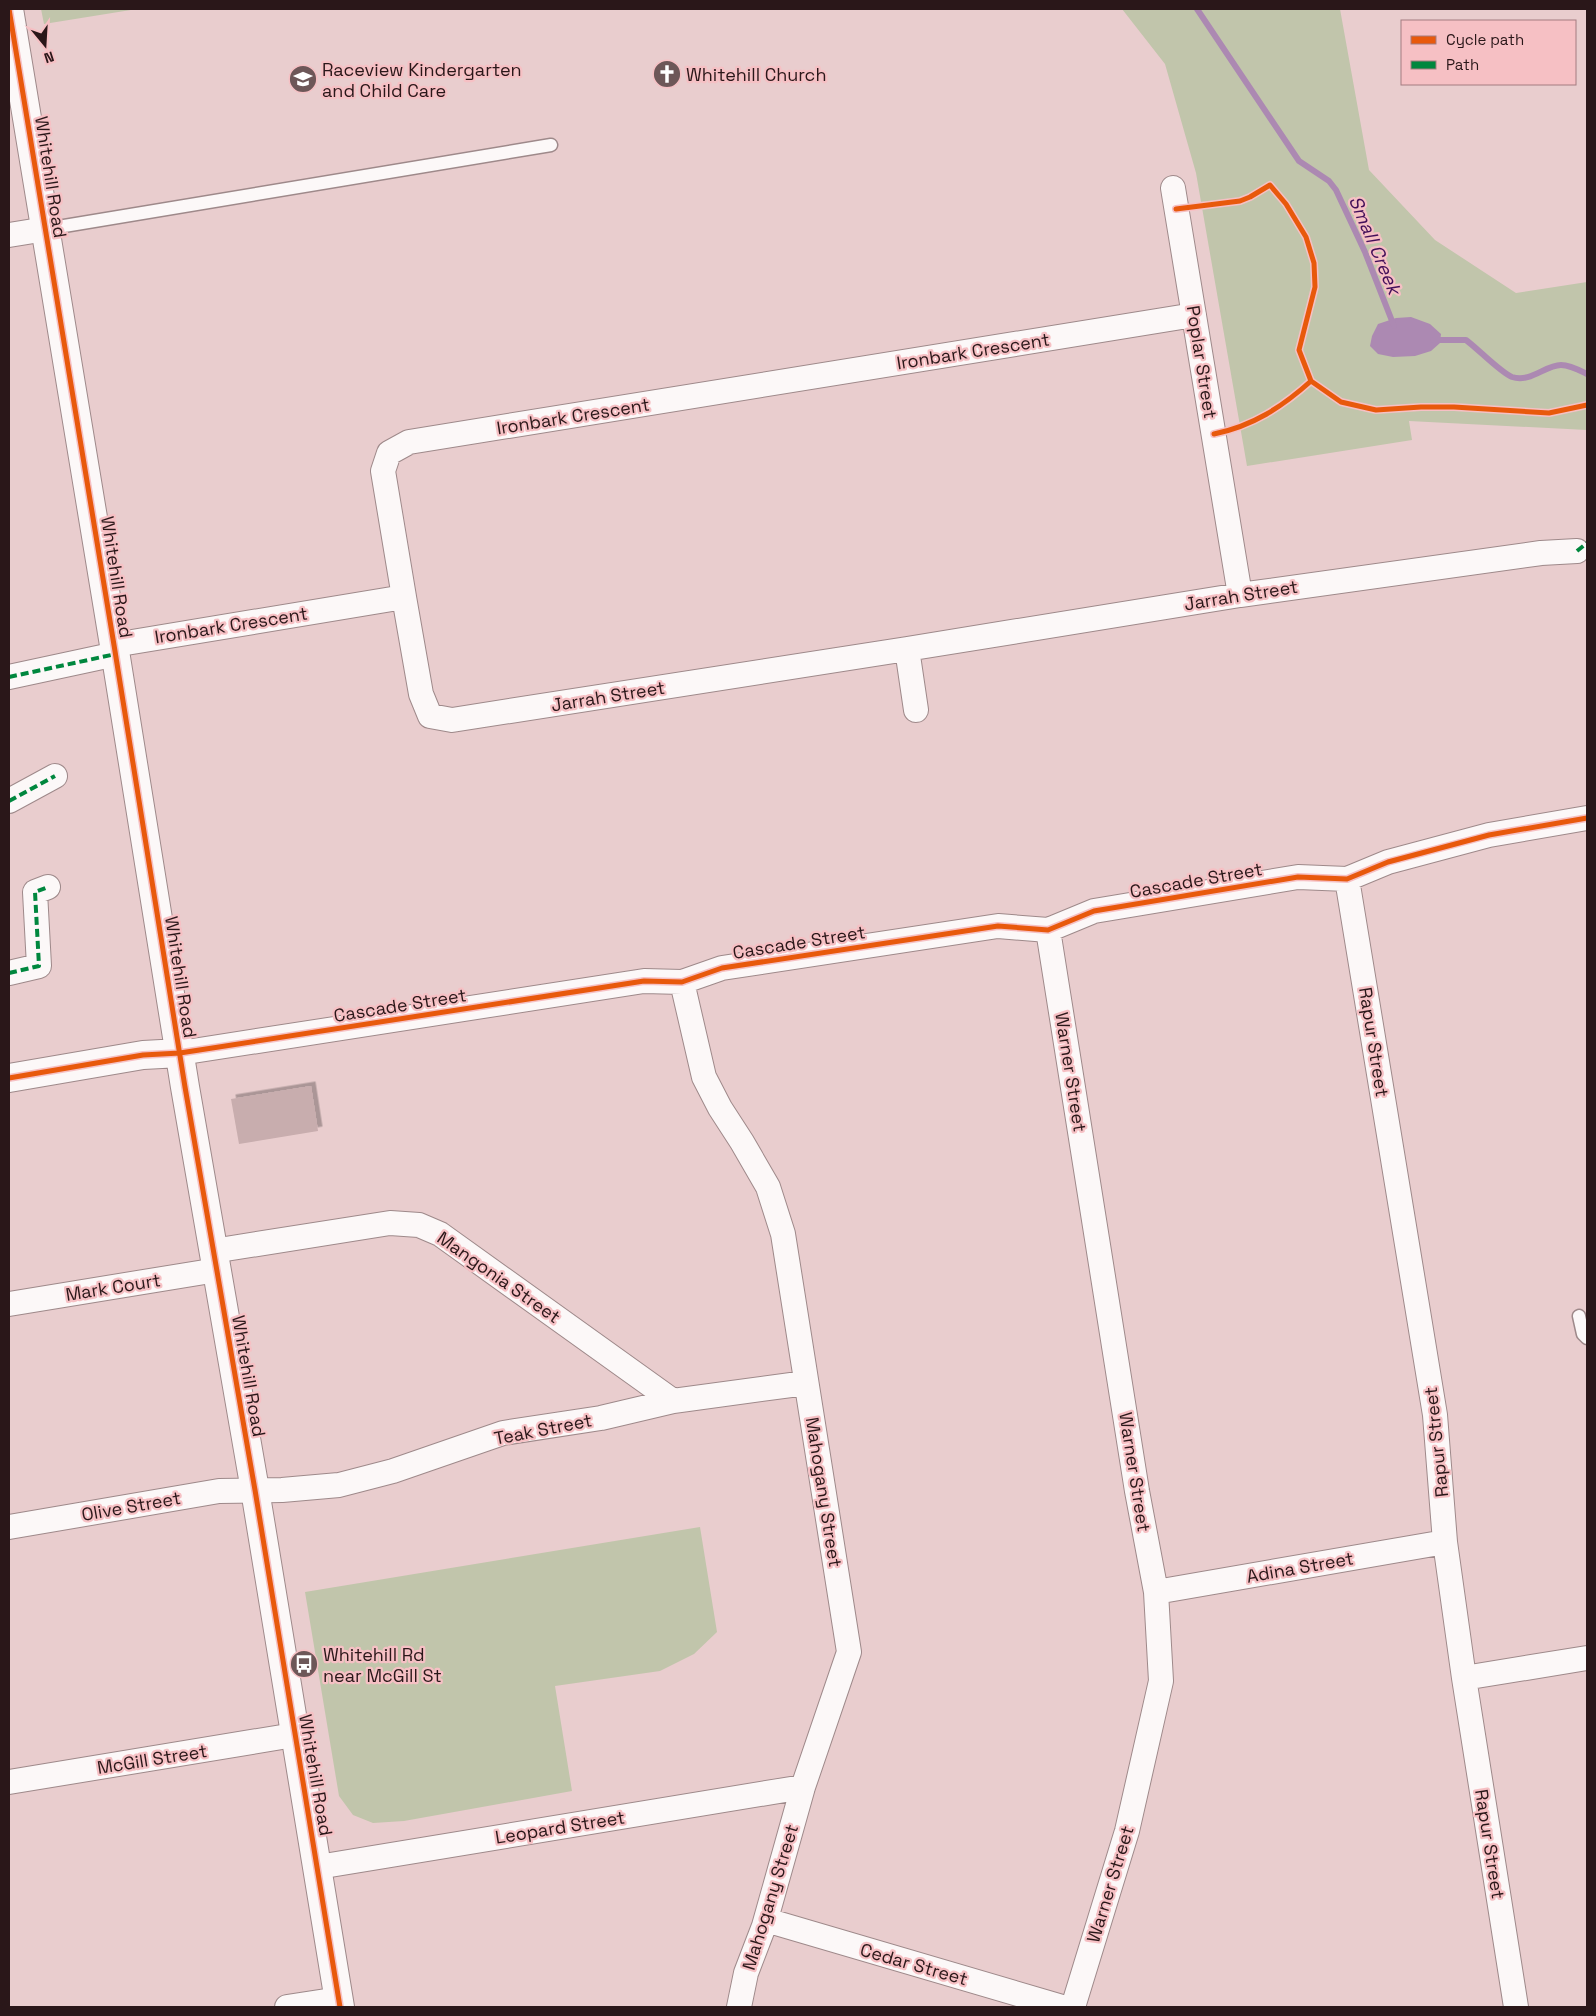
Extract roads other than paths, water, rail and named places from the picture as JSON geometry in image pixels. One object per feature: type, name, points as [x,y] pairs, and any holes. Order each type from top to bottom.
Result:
[{"type":"street","name":"Whitehill Road","points":[[9,9],[180,1053],[340,2003]]},
{"type":"street","name":"Poplar Street","points":[[1173,188],[1240,594]]},
{"type":"street","points":[[9,235],[46,229]]},
{"type":"street","name":"Ironbark Crescent","points":[[9,677],[115,649],[404,596],[383,471],[389,453],[410,442],[1194,315]]},
{"type":"street","name":"Jarrah Street","points":[[404,596],[421,694],[430,716],[452,720],[907,649],[1240,594],[1541,553],[1577,551]]},
{"type":"street","points":[[907,649],[916,710]]},
{"type":"street","points":[[9,801],[55,776]]},
{"type":"street","name":"Cascade Street","points":[[9,1078],[143,1055],[180,1053],[644,981],[682,982],[722,968],[998,926],[1048,930],[1094,911],[1298,877],[1347,879],[1388,862],[1489,835],[1587,818]]},
{"type":"street","name":"Rapur Street","points":[[1347,879],[1435,1415],[1445,1542],[1464,1678],[1516,2007]]},
{"type":"street","points":[[9,973],[40,966],[35,892],[48,887]]},
{"type":"street","name":"Warner Street","points":[[1048,930],[1136,1481],[1156,1592],[1161,1681],[1127,1832],[1073,2007]]},
{"type":"street","name":"Mahogany Street","points":[[682,982],[704,1076],[720,1108],[768,1187],[783,1234],[849,1652],[803,1787],[766,1920],[746,1973],[739,2007]]},
{"type":"street","name":"Mangonia Street","points":[[215,1261],[390,1223],[419,1225],[440,1234],[673,1401]]},
{"type":"street","name":"Mark Court","points":[[9,1304],[215,1261]]},
{"type":"street","name":"Teak Street","points":[[254,1490],[282,1490],[338,1485],[393,1471],[504,1434],[602,1418],[673,1401],[806,1383]]},
{"type":"street","name":"Olive Street","points":[[9,1527],[219,1491],[254,1490]]},
{"type":"street","name":"Adina Street","points":[[1156,1592],[1445,1542]]},
{"type":"street","points":[[1464,1678],[1587,1658]]},
{"type":"street","name":"McGill Street","points":[[9,1782],[294,1735]]},
{"type":"street","name":"Leopard Street","points":[[318,1867],[803,1787]]},
{"type":"street","name":"Cedar Street","points":[[766,1920],[1062,2007]]},
{"type":"street","points":[[288,2007],[340,2003]]},
{"type":"lane","points":[[46,229],[551,145]]},
{"type":"lane","points":[[1579,1316],[1583,1334],[1587,1338]]},
{"type":"waterway","name":"Small Creek","points":[[1197,9],[1299,161],[1329,181],[1336,190],[1365,252],[1394,326]]},
{"type":"waterway","name":"Small Creek","points":[[1433,340],[1466,340],[1502,371],[1512,377],[1525,378],[1561,365],[1587,374]]},
{"type":"place","name":"Whitehill Church","points":[[667,74]]},
{"type":"place","name":"Raceview Kindergarten and Child Care","points":[[303,79]]},
{"type":"place","name":"Whitehill Rd near McGill St","points":[[304,1664]]}]
